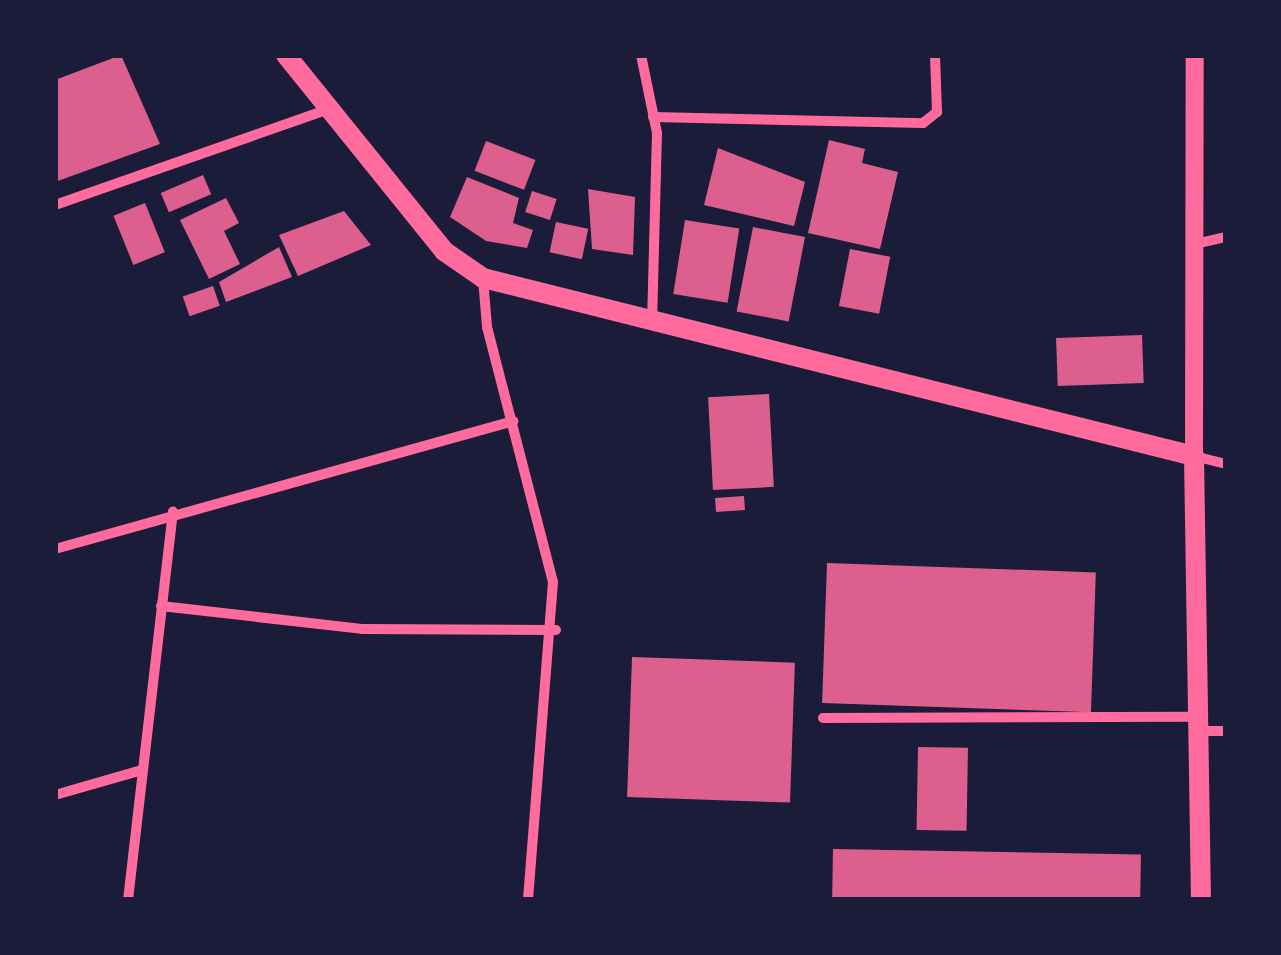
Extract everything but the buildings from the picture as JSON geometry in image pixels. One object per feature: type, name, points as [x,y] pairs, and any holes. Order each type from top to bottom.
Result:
[{"type":"main road","points":[[286,55],[324,111],[444,251],[483,278],[1194,456],[1201,900]]},
{"type":"street","points":[[641,55],[654,117],[652,320]]},
{"type":"street","points":[[654,117],[923,123],[937,112],[935,55]]},
{"type":"street","points":[[1195,55],[1194,456],[1226,464]]},
{"type":"street","points":[[55,205],[324,111]]},
{"type":"street","points":[[1195,244],[1226,237]]},
{"type":"street","points":[[483,278],[513,421],[547,538],[556,630],[528,900]]},
{"type":"street","points":[[55,548],[172,512],[513,421]]},
{"type":"street","points":[[128,900],[172,512]]},
{"type":"street","points":[[162,606],[362,629],[556,630]]},
{"type":"street","points":[[823,718],[1198,724],[1226,731]]},
{"type":"street","points":[[55,796],[142,770]]}]
